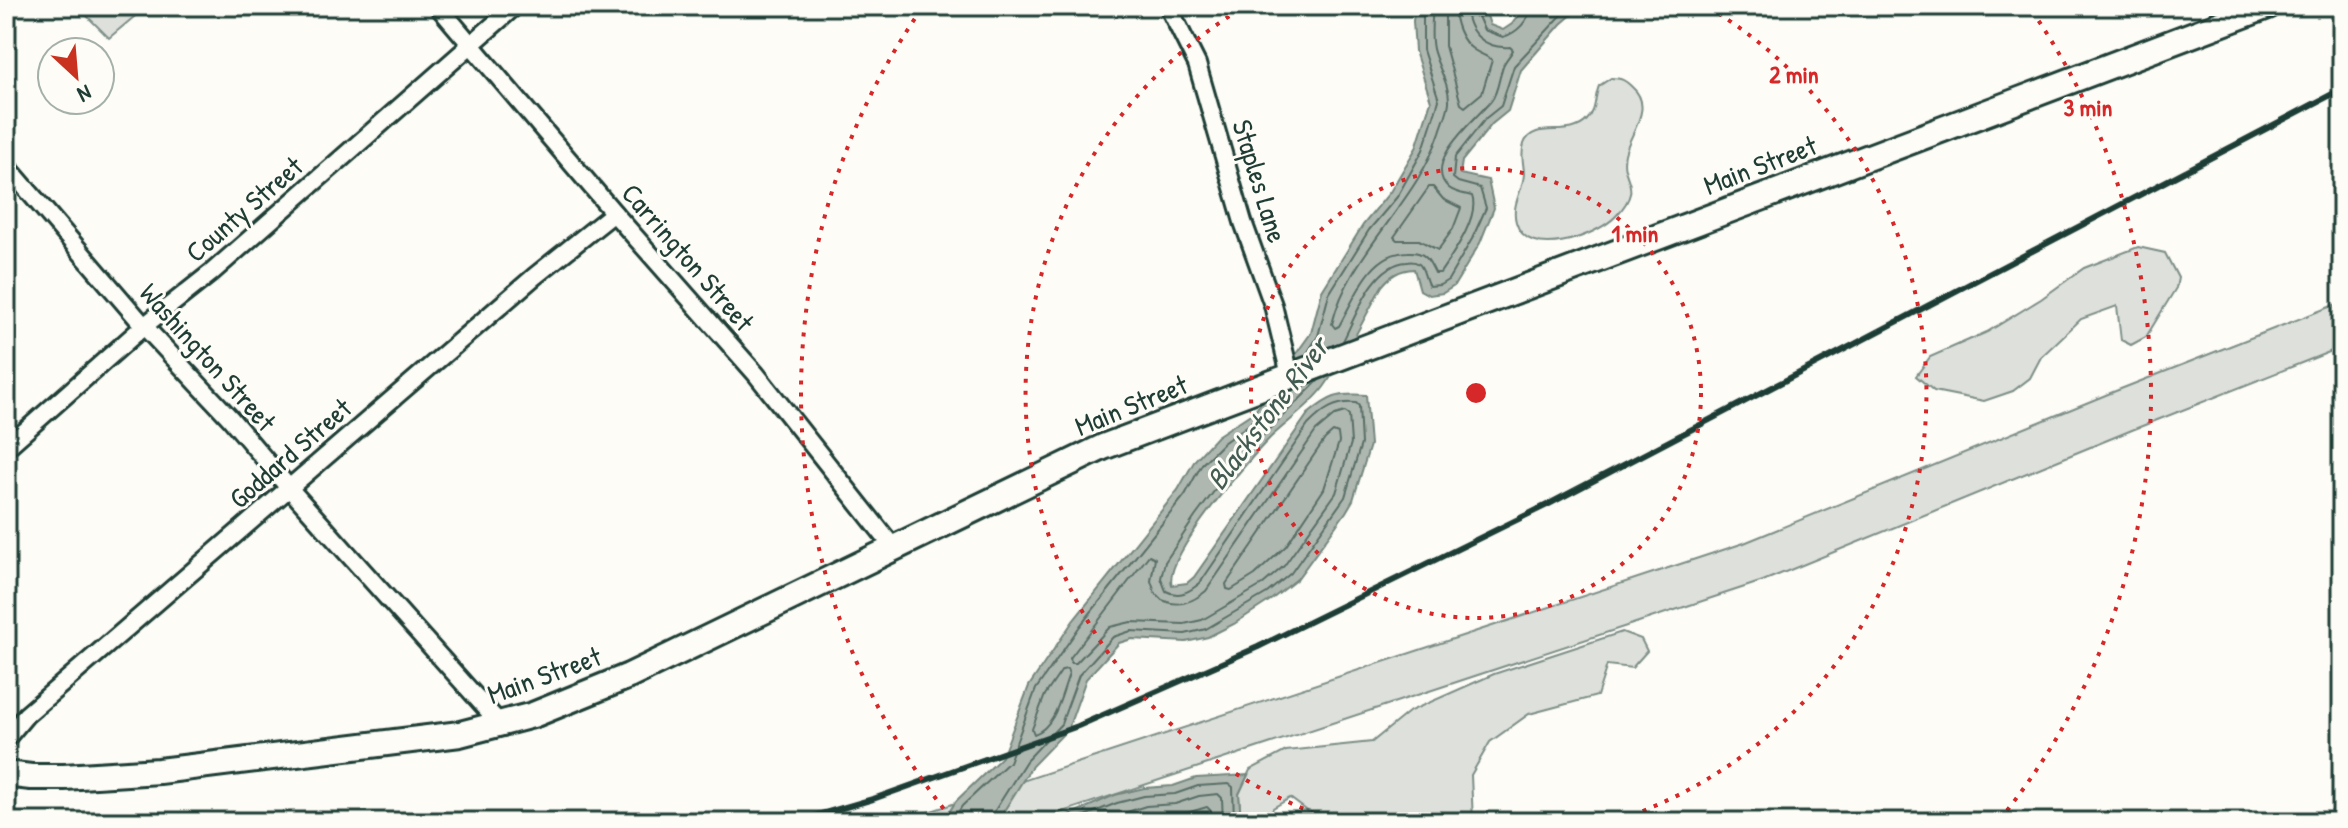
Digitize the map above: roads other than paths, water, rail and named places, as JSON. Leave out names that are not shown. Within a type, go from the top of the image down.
[{"type":"main road","name":"Main Street","points":[[6,774],[64,777],[159,771],[460,734],[533,715],[629,676],[1103,447],[1254,390],[1288,366],[1369,346],[2268,6]]},
{"type":"street","name":"Carrington Street","points":[[438,6],[756,374],[893,547]]},
{"type":"street","name":"County Street","points":[[6,448],[515,6]]},
{"type":"street","name":"Staples Lane","points":[[1168,6],[1197,64],[1243,222],[1273,305],[1288,366]]},
{"type":"street","name":"Washington Street","points":[[9,176],[230,418],[501,725]]},
{"type":"street","name":"Goddard Street","points":[[6,739],[26,715],[535,276],[614,213]]},
{"type":"water","name":"Blackstone River","points":[[1415,6],[1484,6],[1490,25],[1503,30],[1512,24],[1525,6],[1582,6],[1561,24],[1521,70],[1508,111],[1492,124],[1462,161],[1460,174],[1488,180],[1494,208],[1480,243],[1454,286],[1443,293],[1429,295],[1420,290],[1414,269],[1400,272],[1385,282],[1324,387],[1260,448],[1193,532],[1180,554],[1172,585],[1187,583],[1194,577],[1308,414],[1334,397],[1366,395],[1370,445],[1353,500],[1297,579],[1234,624],[1208,637],[1186,642],[1132,639],[1119,643],[1086,679],[1068,729],[1032,766],[997,822],[943,822],[956,801],[1002,757],[1029,686],[1073,621],[1178,490],[1195,460],[1217,436],[1255,411],[1311,333],[1322,291],[1363,225],[1390,192],[1416,148],[1431,101],[1415,51]]},
{"type":"water","points":[[1248,775],[1239,794],[1241,822],[1053,822],[1115,795],[1144,788],[1173,786],[1196,778]]},
{"type":"railway","points":[[794,822],[873,799],[1078,726],[1258,647],[1547,505],[2342,89]]}]
